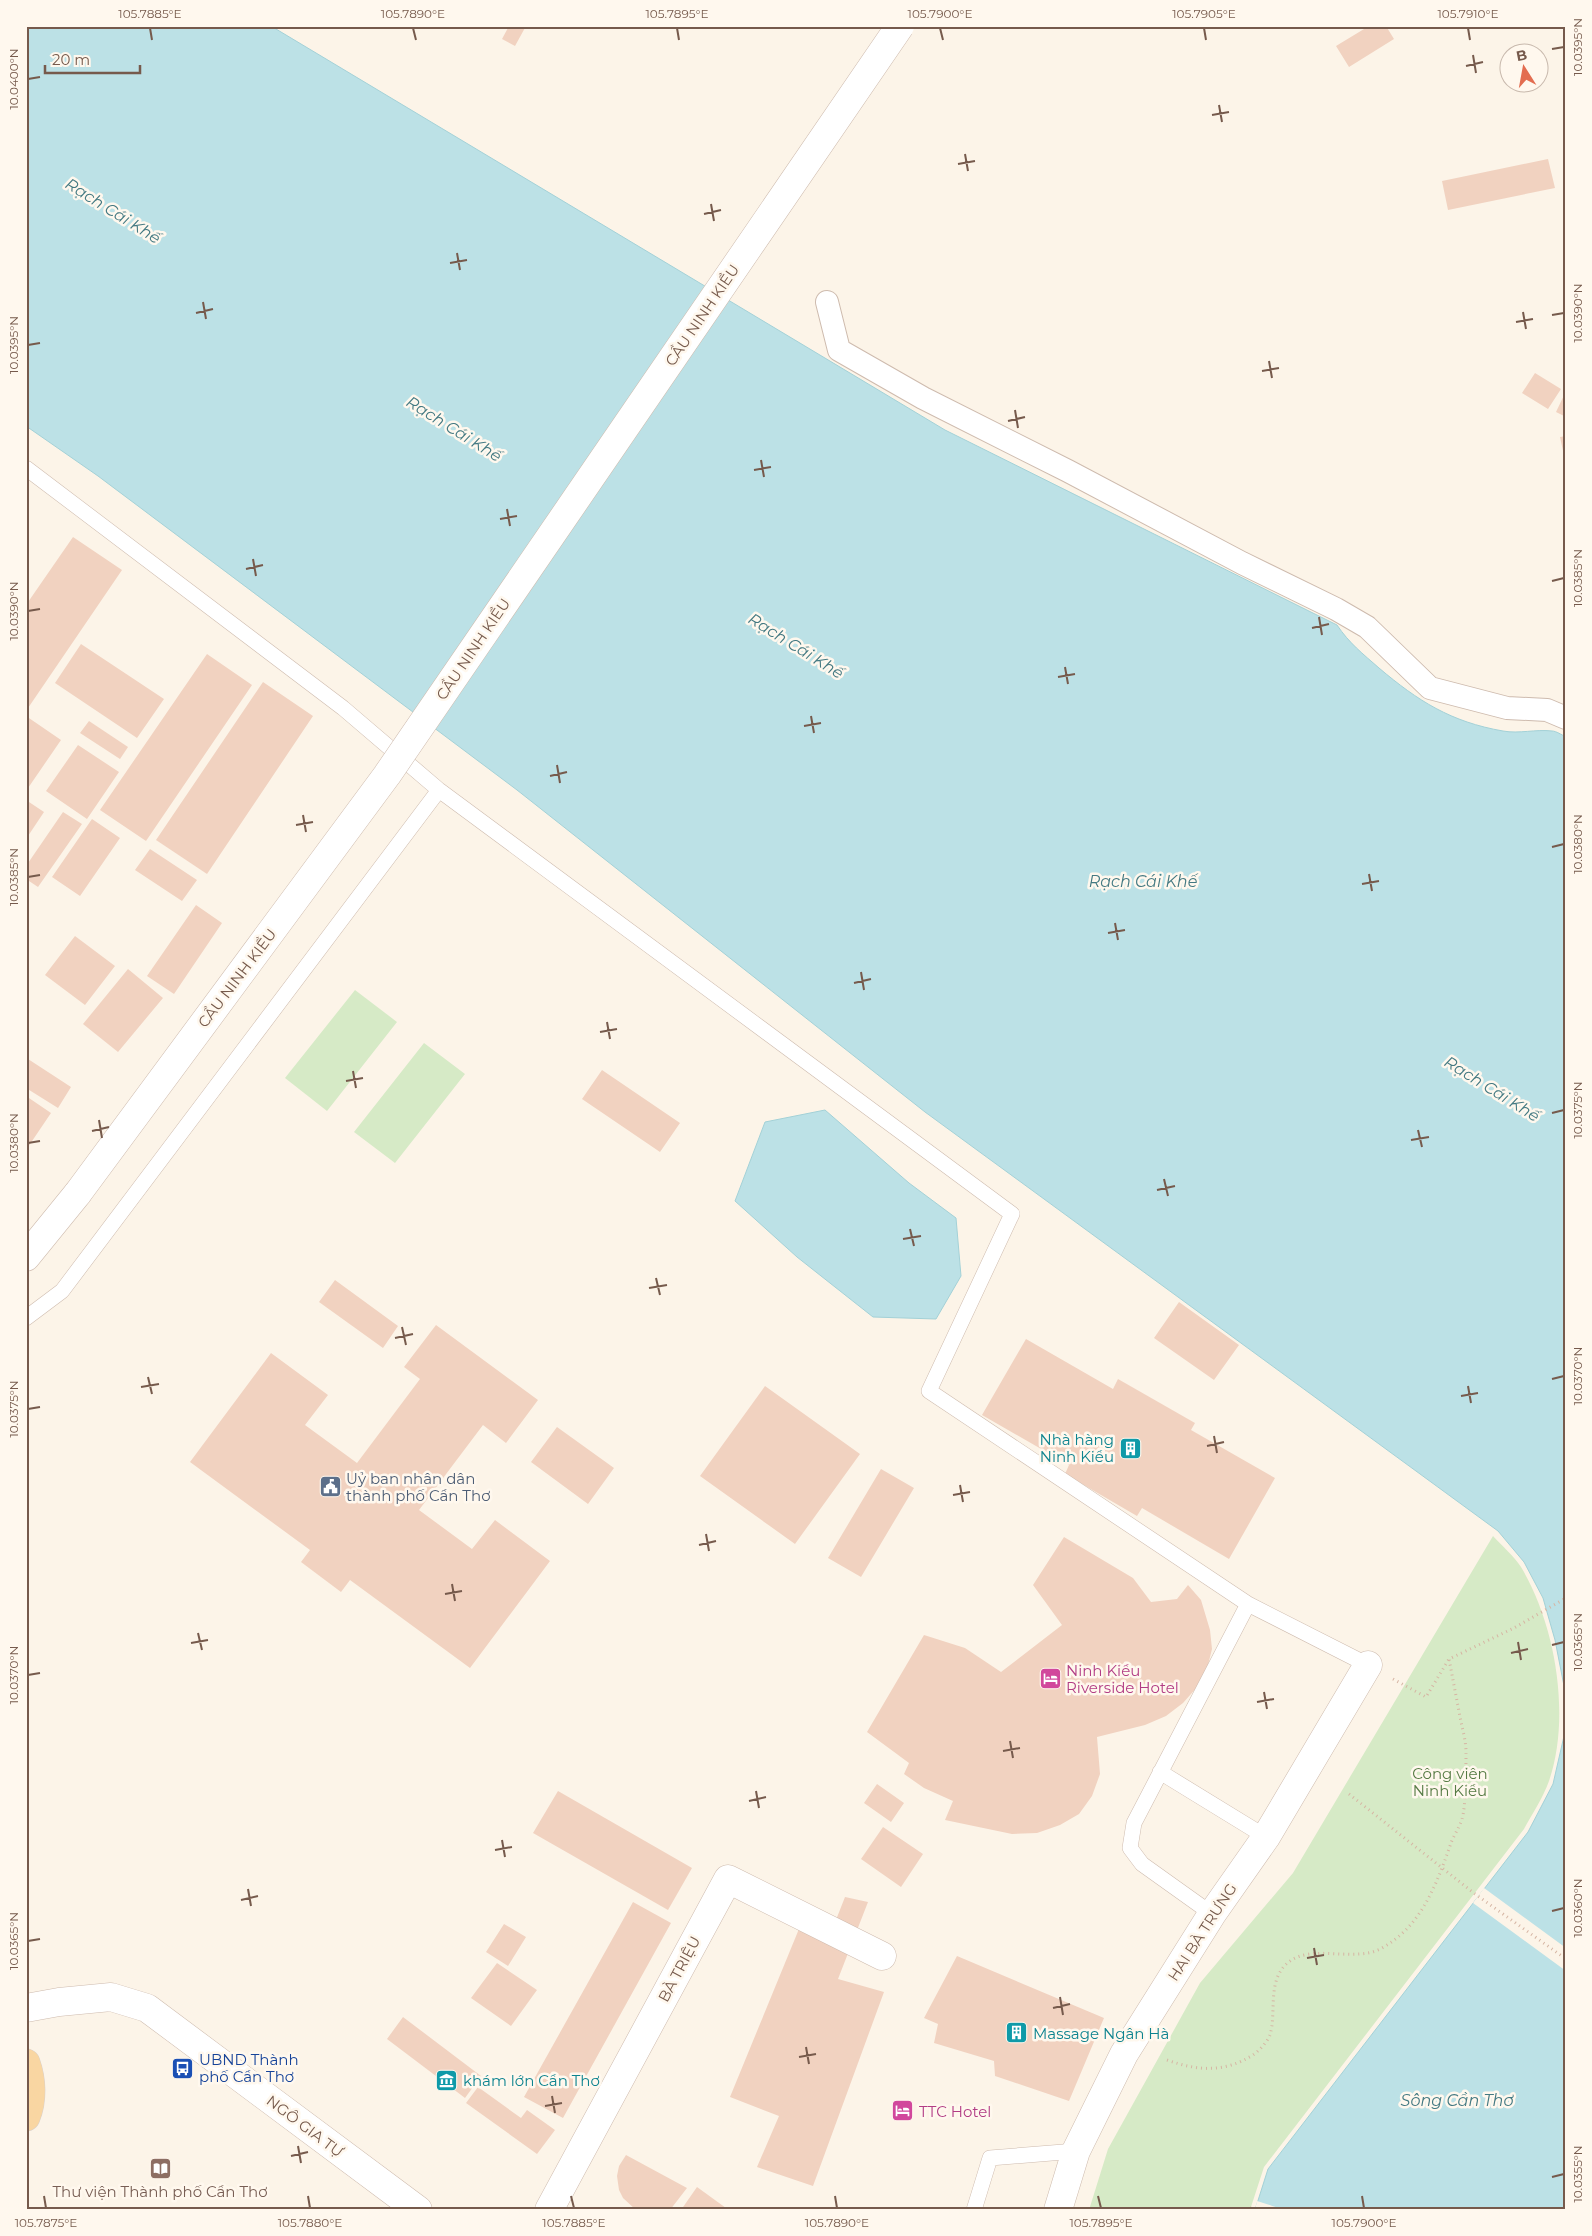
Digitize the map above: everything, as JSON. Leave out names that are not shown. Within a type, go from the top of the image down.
[{"type":"main road","points":[[26,2063],[31,2076],[30,2106],[26,2117]]},
{"type":"street","name":"CẦU NINH KIỀU","points":[[26,1257],[78,1193],[387,776],[900,26]]},
{"type":"street","points":[[827,302],[839,350],[923,398],[1068,471],[1242,563],[1336,608],[1368,627],[1430,688],[1507,708],[1547,710],[1566,718]]},
{"type":"street","name":"HAI BÀ TRƯNG","points":[[1058,2210],[1076,2150],[1124,2054],[1212,1914],[1266,1837],[1368,1666]]},
{"type":"street","name":"BÀ TRIỆU","points":[[549,2210],[728,1879],[882,1956]]},
{"type":"street","name":"NGÔ GIA TỰ","points":[[26,2008],[59,2002],[111,1997],[147,2008],[418,2210]]},
{"type":"lane","points":[[26,468],[343,708],[439,790],[1012,1214],[929,1391],[1248,1604],[1368,1666]]},
{"type":"lane","points":[[26,1318],[62,1291],[439,790]]},
{"type":"lane","points":[[1212,1914],[1142,1864],[1130,1848],[1134,1823],[1248,1604]]},
{"type":"lane","points":[[1160,1772],[1266,1837]]},
{"type":"lane","points":[[974,2210],[990,2158],[1076,2150]]},
{"type":"path","points":[[1368,1666],[1426,1697],[1449,1659],[1476,1647],[1566,1598]]},
{"type":"path","points":[[1167,2060],[1199,2069],[1221,2069],[1241,2063],[1258,2051],[1269,2037],[1273,2018],[1273,1997],[1279,1974],[1290,1961],[1305,1955],[1364,1954],[1381,1949],[1401,1935],[1418,1917],[1443,1869],[1451,1842],[1462,1818],[1466,1750],[1449,1659]]},
{"type":"path","points":[[1349,1794],[1443,1869],[1566,1960]]},
{"type":"path","points":[[1250,2208],[1257,2210]]},
{"type":"green space","points":[[355,990],[397,1022],[327,1111],[285,1078]]},
{"type":"green space","points":[[424,1043],[465,1074],[395,1163],[354,1132]]},
{"type":"green space","name":"Công viên Ninh Kiều","points":[[1493,1536],[1521,1567],[1533,1590],[1551,1643],[1559,1700],[1559,1729],[1556,1756],[1547,1787],[1524,1829],[1264,2167],[1250,2210],[1089,2210],[1108,2149],[1200,1983],[1293,1873]]},
{"type":"water","name":"Rạch Cái Khế","points":[[26,26],[271,26],[945,430],[1337,625],[1351,643],[1379,668],[1436,708],[1451,716],[1484,727],[1509,732],[1554,731],[1566,737],[1566,2210],[1255,2210],[1268,2169],[1528,1832],[1553,1784],[1564,1736],[1565,1691],[1555,1640],[1543,1598],[1524,1562],[1498,1531],[925,1112],[517,790],[98,476],[26,426]]},
{"type":"water","points":[[825,1110],[909,1183],[956,1218],[961,1276],[936,1319],[873,1317],[797,1257],[735,1201],[765,1122]]},
{"type":"pier","points":[[1484,1888],[1566,1948],[1566,1971],[1473,1903]]},
{"type":"pier","points":[[1257,2201],[1285,2210],[1255,2210]]},
{"type":"building","points":[[509,26],[526,26],[515,46],[502,39]]},
{"type":"building","points":[[1369,26],[1386,26],[1394,39],[1349,67],[1336,46]]},
{"type":"building","points":[[1548,159],[1555,188],[1448,210],[1442,181]]},
{"type":"building","points":[[1535,373],[1561,389],[1548,409],[1522,393]]},
{"type":"building","points":[[1566,391],[1566,417],[1556,412]]},
{"type":"building","points":[[1566,436],[1566,460],[1565,460],[1560,437]]},
{"type":"building","points":[[73,537],[122,570],[26,711],[26,605]]},
{"type":"building","points":[[81,644],[164,699],[137,738],[55,683]]},
{"type":"building","points":[[207,654],[252,685],[146,841],[100,810]]},
{"type":"building","points":[[263,682],[313,716],[207,874],[156,840]]},
{"type":"building","points":[[26,716],[61,740],[26,791]]},
{"type":"building","points":[[89,721],[128,747],[120,759],[80,733]]},
{"type":"building","points":[[78,745],[119,772],[87,819],[46,791]]},
{"type":"building","points":[[26,800],[44,812],[26,839]]},
{"type":"building","points":[[63,812],[82,824],[38,887],[26,879],[26,866]]},
{"type":"building","points":[[92,819],[120,838],[80,896],[52,877]]},
{"type":"building","points":[[150,849],[197,880],[182,901],[135,870]]},
{"type":"building","points":[[196,905],[222,923],[174,994],[147,976]]},
{"type":"building","points":[[75,936],[115,966],[85,1005],[45,975]]},
{"type":"building","points":[[128,969],[163,998],[118,1052],[83,1024]]},
{"type":"building","points":[[28,1059],[71,1087],[58,1108],[26,1088],[26,1062]]},
{"type":"building","points":[[602,1070],[680,1123],[660,1152],[582,1099]]},
{"type":"building","points":[[26,1096],[51,1113],[26,1150]]},
{"type":"building","points":[[335,1280],[398,1326],[383,1348],[319,1302]]},
{"type":"building","points":[[1179,1302],[1239,1345],[1214,1380],[1154,1338]]},
{"type":"building","name":"Uỷ ban nhân dân thành phố Cần Thơ","points":[[436,1325],[538,1400],[506,1443],[483,1425],[419,1510],[472,1549],[495,1520],[550,1561],[470,1668],[350,1580],[341,1592],[301,1562],[310,1550],[190,1462],[271,1353],[328,1395],[305,1425],[357,1463],[420,1379],[404,1367]]},
{"type":"building","name":"Nhà hàng Ninh Kiều","points":[[1026,1339],[1113,1389],[1118,1379],[1195,1423],[1191,1430],[1275,1478],[1229,1559],[1142,1508],[1137,1516],[1065,1474],[1069,1465],[982,1415]]},
{"type":"building","points":[[765,1386],[860,1454],[795,1544],[700,1476]]},
{"type":"building","points":[[557,1427],[614,1468],[588,1504],[531,1462]]},
{"type":"building","points":[[881,1469],[914,1488],[861,1577],[828,1558]]},
{"type":"building","name":"Ninh Kiều Riverside Hotel","points":[[1064,1537],[1133,1578],[1151,1602],[1177,1599],[1188,1585],[1201,1600],[1210,1630],[1212,1649],[1207,1669],[1198,1686],[1183,1703],[1166,1716],[1145,1725],[1097,1737],[1100,1774],[1092,1796],[1079,1814],[1060,1825],[1037,1833],[1012,1834],[945,1820],[953,1801],[924,1788],[904,1774],[909,1763],[867,1732],[924,1635],[965,1648],[1001,1672],[1062,1625],[1033,1585]]},
{"type":"building","points":[[877,1784],[904,1803],[891,1822],[864,1803]]},
{"type":"building","points":[[558,1791],[692,1868],[668,1910],[533,1833]]},
{"type":"building","points":[[883,1827],[923,1854],[901,1887],[861,1859]]},
{"type":"building","points":[[845,1897],[868,1902],[838,1979],[884,1992],[813,2186],[757,2167],[779,2116],[730,2097],[801,1924],[832,1930]]},
{"type":"building","points":[[633,1902],[671,1923],[563,2118],[524,2097]]},
{"type":"building","points":[[504,1924],[526,1937],[508,1966],[486,1952]]},
{"type":"building","name":"Massage Ngân Hà","points":[[957,1956],[1104,2018],[1069,2101],[995,2076],[994,2061],[934,2043],[938,2024],[924,2018]]},
{"type":"building","points":[[497,1963],[537,1990],[511,2026],[471,1998]]},
{"type":"building","points":[[403,2017],[481,2076],[465,2098],[387,2039]]},
{"type":"building","points":[[478,2087],[521,2118],[527,2110],[555,2130],[537,2154],[466,2103]]},
{"type":"building","points":[[626,2155],[687,2188],[670,2210],[636,2210],[623,2198],[619,2190],[617,2176],[619,2166]]},
{"type":"building","points":[[697,2187],[726,2208],[725,2210],[681,2210]]},
{"type":"place","name":"Nhà hàng Ninh Kiều","points":[[1130,1448]]},
{"type":"place","name":"Uỷ ban nhân dân thành phố Cần Thơ","points":[[330,1487]]},
{"type":"place","name":"Ninh Kiều Riverside Hotel","points":[[1050,1679]]},
{"type":"place","name":"Massage Ngân Hà","points":[[1017,2033]]},
{"type":"place","name":"UBND Thành phố Cần Thơ","points":[[183,2068]]},
{"type":"place","name":"khám lớn Cần Thơ","points":[[447,2080]]},
{"type":"place","name":"TTC Hotel","points":[[903,2111]]},
{"type":"place","name":"Thư viện Thành phố Cần Thơ","points":[[160,2168]]},
{"type":"water label","name":"Sông Cần Thơ","points":[[1457,2100]]}]
